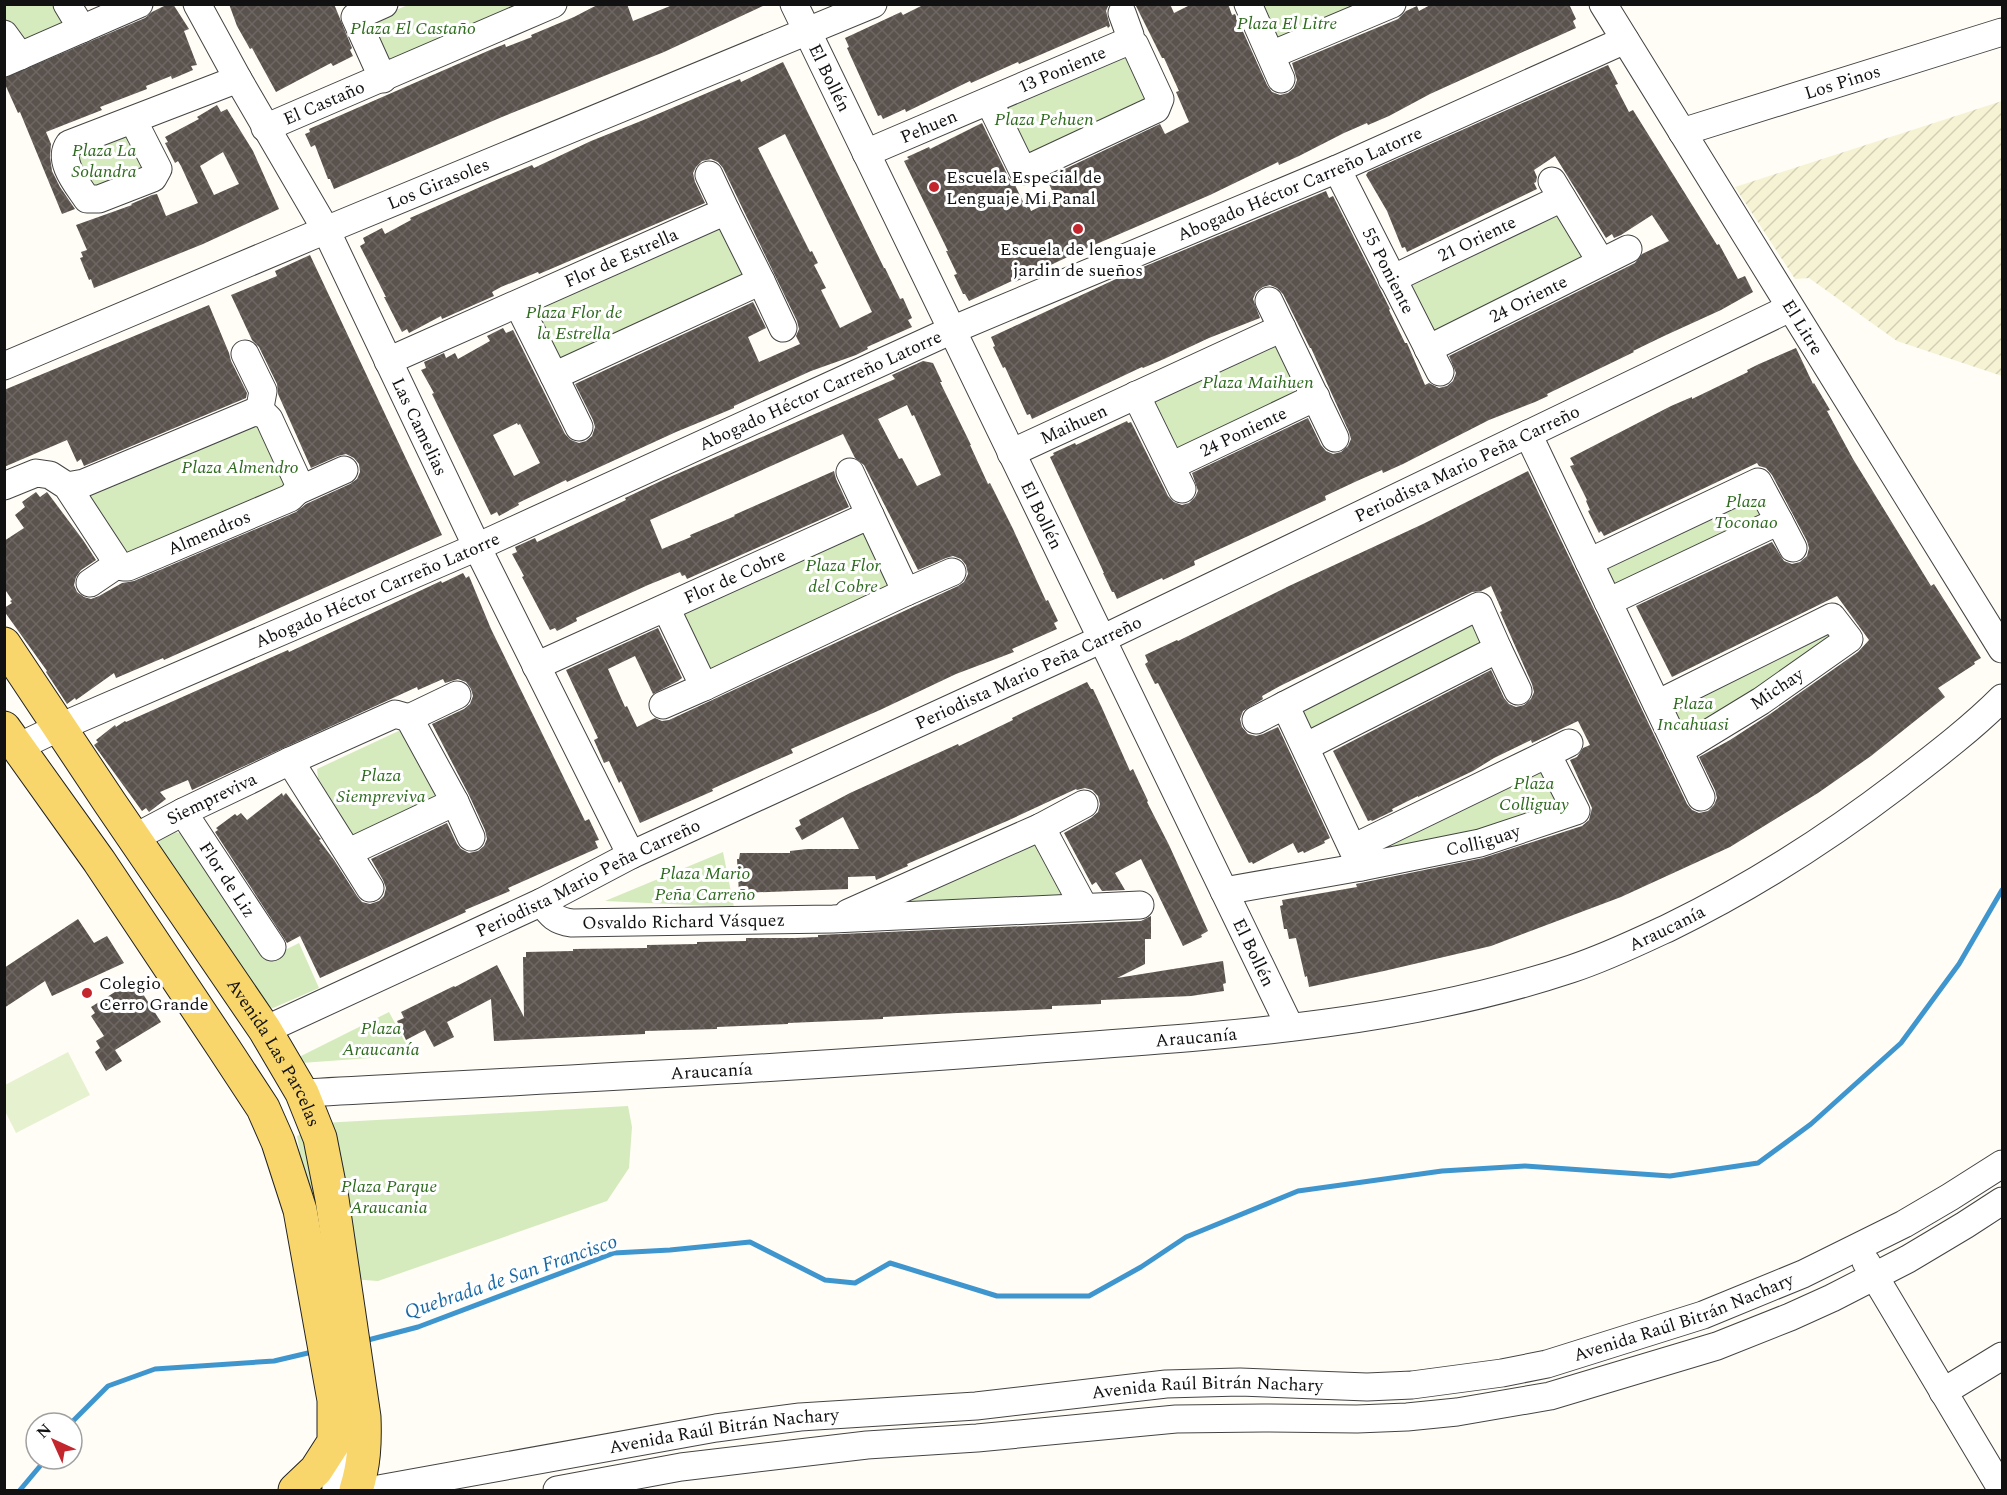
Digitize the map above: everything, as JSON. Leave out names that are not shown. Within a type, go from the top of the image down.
[{"type":"main road","name":"Avenida Las Parcelas","points":[[4,644],[265,1030],[302,1093],[320,1138],[332,1198],[364,1417],[365,1453],[363,1470],[356,1491]]},
{"type":"main road","name":"Avenida Las Parcelas","points":[[11,737],[99,861],[263,1108],[278,1142],[300,1210],[334,1400],[334,1442]]},
{"type":"main road","points":[[75,829],[110,803]]},
{"type":"main road","points":[[295,1491],[316,1470],[334,1442]]},
{"type":"street","points":[[67,4],[82,29]]},
{"type":"street","points":[[4,34],[12,59],[139,4]]},
{"type":"street","name":"Las Camelias","points":[[196,4],[326,230],[477,547],[631,855]]},
{"type":"street","name":"El Castaño","points":[[383,79],[355,17],[384,4]]},
{"type":"street","name":"El Castaño","points":[[266,128],[553,4]]},
{"type":"street","name":"El Bollén","points":[[794,4],[1290,1027]]},
{"type":"street","name":"Los Girasoles","points":[[4,366],[873,4]]},
{"type":"street","points":[[1248,4],[1276,67],[1392,4]]},
{"type":"street","name":"El Litre","points":[[1603,4],[2002,649]]},
{"type":"street","points":[[989,101],[1023,171],[1156,109],[1160,99],[1132,45],[1122,13]]},
{"type":"street","name":"Los Pinos","points":[[1682,132],[2002,32]]},
{"type":"street","name":"Abogado Héctor Carreño Latorre","points":[[11,737],[60,727],[477,547],[952,330],[1337,169],[1625,40]]},
{"type":"street","name":"13 Poniente","points":[[989,101],[1124,43],[1132,45]]},
{"type":"street","points":[[133,120],[238,79]]},
{"type":"street","name":"Pehuen","points":[[866,153],[989,101]]},
{"type":"street","name":"55 Poniente","points":[[1337,169],[1440,372]]},
{"type":"street","points":[[709,175],[783,328]]},
{"type":"street","name":"21 Oriente","points":[[1392,279],[1557,190],[1601,262]]},
{"type":"street","name":"Flor de Estrella","points":[[388,361],[726,211]]},
{"type":"street","name":"24 Oriente","points":[[1428,349],[1628,249]]},
{"type":"street","points":[[554,376],[761,281]]},
{"type":"street","points":[[1269,301],[1335,438]]},
{"type":"street","points":[[518,304],[579,427]]},
{"type":"street","name":"Periodista Mario Peña Carreño","points":[[265,1030],[542,902],[631,855],[1102,639],[1790,308]]},
{"type":"street","name":"Maihuen","points":[[1011,453],[1282,328]]},
{"type":"street","points":[[245,354],[263,392],[259,412]]},
{"type":"street","name":"24 Poniente","points":[[1136,395],[1176,478],[1316,397]]},
{"type":"street","points":[[67,486],[84,483],[254,412],[259,412],[269,418],[298,482],[297,491]]},
{"type":"street","points":[[1528,434],[1701,797]]},
{"type":"street","name":"Almendros","points":[[90,584],[118,564],[128,567],[290,498],[297,491],[344,470]]},
{"type":"street","points":[[850,472],[906,592]]},
{"type":"street","points":[[4,486],[36,474],[50,475],[67,486],[118,564]]},
{"type":"street","points":[[1589,562],[1758,482],[1793,548]]},
{"type":"street","name":"Flor de Cobre","points":[[536,666],[870,515]]},
{"type":"street","points":[[1608,602],[1779,521]]},
{"type":"street","points":[[663,705],[952,572]]},
{"type":"street","points":[[1256,720],[1479,606],[1518,691]]},
{"type":"street","name":"Michay","points":[[1657,704],[1828,607],[1849,639],[1761,701],[1679,751]]},
{"type":"street","name":"Flor de Cobre","points":[[666,608],[704,687]]},
{"type":"street","points":[[1305,747],[1498,649]]},
{"type":"street","name":"Siempreviva","points":[[134,838],[290,761],[395,714],[408,718],[457,695]]},
{"type":"street","name":"Araucanía","points":[[302,1093],[885,1061],[1094,1045],[1385,1016],[1508,989],[1575,968],[1634,944],[1701,912],[1761,879],[1834,831],[1931,759],[2002,698]]},
{"type":"street","points":[[1285,705],[1357,857]]},
{"type":"street","points":[[408,718],[455,802],[471,837]]},
{"type":"street","name":"Colliguay","points":[[1224,891],[1357,857],[1480,843],[1576,811],[1582,815],[1558,749],[1357,857]]},
{"type":"street","points":[[290,761],[370,888]]},
{"type":"street","points":[[349,852],[455,802]]},
{"type":"street","name":"Osvaldo Richard Vásquez","points":[[833,920],[1041,827],[1084,804]]},
{"type":"street","name":"Flor de Liz","points":[[183,812],[272,946]]},
{"type":"street","points":[[1041,827],[1084,907]]},
{"type":"street","name":"Osvaldo Richard Vásquez","points":[[542,902],[550,915],[572,923],[833,920],[1140,905]]},
{"type":"street","name":"Avenida Raúl Bitrán Nachary","points":[[372,1491],[737,1425],[800,1417],[976,1406],[1166,1384],[1240,1382],[1367,1387],[1456,1380],[1547,1364],[1703,1315],[1803,1274],[1857,1248],[1950,1197],[2002,1164]]},
{"type":"street","name":"Avenida Raúl Bitrán Nachary","points":[[557,1491],[681,1467],[867,1445],[977,1438],[1176,1419],[1357,1419],[1458,1412],[1550,1396],[1717,1346],[1790,1317],[1874,1277],[1929,1247],[2002,1201]]},
{"type":"street","points":[[1857,1248],[2002,1491]]},
{"type":"street","points":[[1703,1315],[1717,1346]]},
{"type":"street","points":[[1944,1392],[2002,1356]]},
{"type":"street","points":[[674,1436],[681,1467]]},
{"type":"street","name":"Avenida Las Parcelas","points":[[334,1442],[336,1491]]},
{"type":"shaded area","points":[[2002,101],[2002,376],[1897,341],[1809,278],[1795,279],[1735,187]]},
{"type":"green space","points":[[4,5],[63,5],[67,24],[19,41],[5,27]]},
{"type":"green space","name":"Plaza El Castaño","points":[[408,5],[526,5],[390,64],[370,21]]},
{"type":"green space","name":"Plaza El Litre","points":[[1256,5],[1376,5],[1280,47]]},
{"type":"green space","name":"Plaza Pehuen","points":[[1121,49],[1154,97],[1032,160],[1003,101]]},
{"type":"green space","name":"Plaza La Solandra","points":[[130,133],[145,161],[140,170],[89,190],[75,145]]},
{"type":"green space","points":[[1552,212],[1562,216],[1583,250],[1582,259],[1433,333],[1403,288]]},
{"type":"green space","name":"Plaza Flor de la Estrella","points":[[724,224],[749,276],[558,364],[532,308]]},
{"type":"green space","name":"Plaza Maihuen","points":[[1281,341],[1301,398],[1178,458],[1150,397]]},
{"type":"green space","name":"Plaza Almendro","points":[[257,415],[293,482],[129,556],[83,487]]},
{"type":"green space","name":"Plaza Toconao","points":[[1754,487],[1770,521],[1615,593],[1600,560]]},
{"type":"green space","name":"Plaza Flor del Cobre","points":[[863,528],[895,590],[709,673],[679,613]]},
{"type":"green space","points":[[1471,619],[1483,648],[1309,735],[1296,709]]},
{"type":"green space","name":"Plaza Incahuasi","points":[[1828,625],[1840,638],[1681,744],[1665,705]]},
{"type":"green space","name":"Plaza Siempreviva","points":[[405,728],[444,792],[362,841],[352,834],[318,778],[317,769]]},
{"type":"green space","name":"Plaza Colliguay","points":[[1542,766],[1563,804],[1474,835],[1380,854],[1379,846]]},
{"type":"green space","points":[[172,831],[182,834],[265,960],[299,943],[319,988],[273,1008],[261,1005],[156,850],[160,840]]},
{"type":"green space","points":[[1039,840],[1065,896],[907,901]]},
{"type":"green space","name":"Plaza Mario Peña Carreño","points":[[723,852],[734,907],[605,901]]},
{"type":"green space","name":"Plaza Araucanía","points":[[389,1012],[412,1055],[301,1063],[299,1057]]},
{"type":"green space","points":[[68,1052],[90,1095],[16,1133],[5,1111],[5,1085]]},
{"type":"green space","name":"Plaza Parque Araucania","points":[[628,1106],[632,1127],[629,1168],[607,1201],[378,1281],[322,1277],[297,1136],[323,1123]]},
{"type":"building","points":[[168,4],[173,4],[189,29],[184,31],[197,65],[191,66],[193,70],[146,86],[147,89],[100,107],[102,110],[46,132],[51,144],[52,171],[75,209],[62,214],[4,78],[145,18]]},
{"type":"building","points":[[229,4],[334,4],[352,48],[350,50],[353,56],[333,66],[331,63],[276,92],[237,26]]},
{"type":"building","points":[[599,4],[627,4],[633,21],[675,4],[767,4],[664,52],[502,117],[334,189],[315,145],[311,147],[305,134],[310,132],[309,129],[490,50],[505,44],[506,47],[532,37],[531,35]]},
{"type":"building","points":[[925,4],[1109,4],[1106,11],[1110,26],[971,83],[970,81],[906,112],[905,109],[883,119],[881,115],[878,116],[847,48],[849,47],[845,38],[901,12],[903,15]]},
{"type":"building","points":[[1135,4],[1170,4],[1174,13],[1192,4],[1228,4],[1232,15],[1235,14],[1267,85],[1272,92],[1280,95],[1294,88],[1297,80],[1292,63],[1398,19],[1406,11],[1417,6],[1419,11],[1432,4],[1569,4],[1576,19],[1573,21],[1576,28],[1430,94],[1389,116],[1344,133],[1279,165],[1278,162],[1210,195],[969,301],[954,275],[957,274],[946,251],[948,251],[904,161],[909,159],[907,157],[929,147],[930,149],[982,123],[1009,178],[1026,208],[1029,206],[1031,211],[1056,199],[1048,177],[1160,124],[1165,134],[1189,122],[1176,92],[1179,91],[1164,58]]},
{"type":"building","points":[[783,62],[884,268],[900,299],[903,298],[912,318],[908,320],[912,327],[867,347],[868,349],[856,355],[811,371],[734,406],[734,408],[567,482],[566,480],[518,503],[519,505],[499,516],[497,512],[491,515],[421,370],[426,368],[424,362],[444,353],[446,358],[455,353],[458,359],[490,341],[487,336],[503,328],[506,333],[513,330],[565,434],[571,440],[579,443],[592,436],[595,427],[575,384],[753,302],[766,328],[748,337],[759,362],[800,344],[796,336],[799,329],[797,321],[723,168],[711,159],[702,161],[693,173],[705,203],[539,274],[538,272],[501,287],[492,292],[494,296],[442,319],[441,316],[409,333],[407,329],[402,332],[384,297],[386,297],[360,246],[365,243],[363,238],[382,228],[385,234],[411,220],[410,218],[487,184],[532,165],[534,168],[591,141],[740,79],[741,82]],"holes":[[[785,134],[872,312],[840,328],[821,290],[826,288],[814,265],[818,263],[812,251],[810,252],[758,148]],[[517,423],[520,424],[540,463],[514,476],[493,435]]]},
{"type":"building","points":[[1608,65],[1629,112],[1633,110],[1717,245],[1719,244],[1738,279],[1745,276],[1753,292],[1721,310],[1547,394],[1548,396],[1489,420],[1383,473],[1382,470],[1325,496],[1326,500],[1194,561],[1195,565],[1117,599],[1050,457],[1054,455],[1053,453],[1127,421],[1131,422],[1168,496],[1174,502],[1182,505],[1189,503],[1198,491],[1192,473],[1308,418],[1326,451],[1333,454],[1341,452],[1348,446],[1351,439],[1349,432],[1311,348],[1283,294],[1270,285],[1256,292],[1253,299],[1260,318],[1142,367],[1032,419],[1030,414],[1027,415],[1005,367],[1003,368],[991,337],[1131,272],[1326,191],[1329,198],[1333,196],[1407,343],[1425,385],[1429,383],[1439,388],[1447,386],[1453,381],[1456,373],[1449,356],[1635,263],[1642,254],[1669,241],[1652,215],[1621,235],[1614,238],[1612,234],[1606,238],[1555,156],[1534,170],[1537,177],[1534,183],[1537,189],[1407,252],[1405,247],[1402,248],[1387,211],[1366,175],[1368,172]]},
{"type":"building","points":[[217,105],[221,112],[227,109],[253,151],[279,209],[203,244],[94,288],[80,258],[83,257],[81,252],[87,250],[76,225],[157,194],[166,216],[198,203],[181,166],[178,161],[175,163],[165,143],[168,142],[165,137],[199,119],[197,117]],"holes":[[[223,152],[239,184],[214,195],[200,166]]]},
{"type":"building","points":[[310,255],[442,535],[164,660],[163,658],[116,678],[114,673],[67,704],[47,671],[4,611],[12,600],[4,588],[4,541],[24,528],[15,515],[25,507],[22,502],[36,492],[40,497],[47,492],[83,540],[96,560],[81,570],[74,585],[77,592],[91,599],[122,583],[134,581],[296,512],[306,504],[357,479],[360,472],[359,464],[346,454],[311,468],[278,394],[277,384],[259,347],[252,340],[231,295],[277,276],[275,271]]},
{"type":"building","points":[[209,305],[231,361],[247,393],[246,398],[84,466],[81,459],[77,462],[67,440],[4,467],[4,390]]},
{"type":"building","points":[[1796,348],[1813,384],[1830,410],[1827,411],[1853,459],[1931,586],[1934,584],[1981,658],[1938,688],[1945,697],[1871,756],[1818,793],[1730,847],[1621,897],[1491,946],[1309,987],[1296,938],[1289,939],[1287,929],[1284,929],[1280,906],[1283,905],[1282,900],[1357,887],[1356,884],[1483,858],[1582,826],[1589,820],[1592,808],[1570,760],[1590,745],[1578,721],[1532,743],[1531,740],[1473,771],[1392,809],[1393,811],[1368,821],[1333,751],[1491,670],[1509,704],[1516,707],[1524,705],[1531,699],[1534,692],[1532,684],[1491,586],[1472,592],[1280,686],[1243,711],[1240,719],[1242,727],[1248,734],[1256,736],[1278,727],[1330,838],[1324,841],[1325,843],[1304,853],[1303,851],[1298,853],[1293,843],[1253,864],[1249,863],[1158,683],[1155,684],[1145,664],[1148,662],[1145,655],[1423,524],[1528,471],[1687,804],[1699,813],[1708,811],[1717,798],[1699,757],[1770,714],[1858,652],[1869,640],[1837,596],[1672,677],[1636,606],[1772,542],[1784,561],[1792,564],[1800,562],[1807,556],[1809,548],[1807,541],[1772,475],[1757,463],[1604,536],[1601,531],[1599,533],[1588,511],[1590,510],[1587,500],[1570,466],[1574,465],[1570,458],[1671,406],[1692,397],[1692,399],[1748,372],[1747,370],[1759,364]]},
{"type":"building","points":[[923,361],[933,363],[988,484],[990,483],[1046,601],[1048,600],[1058,621],[1054,623],[1057,629],[1012,649],[1014,652],[956,674],[791,749],[793,753],[640,823],[609,761],[604,763],[594,740],[598,738],[566,670],[658,628],[682,678],[653,694],[635,656],[608,669],[637,727],[655,718],[662,721],[669,720],[958,586],[964,582],[968,574],[966,565],[961,559],[953,556],[918,570],[864,465],[855,458],[843,434],[650,520],[662,549],[834,471],[849,507],[687,579],[680,572],[648,585],[576,618],[577,621],[557,631],[555,628],[550,630],[522,577],[524,576],[512,554],[517,552],[515,547],[535,538],[537,542],[663,480],[895,379],[892,375]],"holes":[[[907,405],[912,416],[914,415],[941,475],[917,486],[902,458],[899,459],[878,419]]]},
{"type":"building","points":[[463,573],[466,578],[469,576],[491,629],[585,821],[589,819],[599,840],[595,841],[598,848],[508,888],[510,891],[465,910],[466,912],[320,978],[300,936],[287,943],[215,832],[218,830],[216,828],[235,814],[237,816],[241,813],[247,820],[282,793],[283,796],[286,793],[321,839],[319,840],[357,896],[362,902],[370,904],[379,901],[384,896],[386,888],[371,859],[447,823],[461,849],[469,853],[478,851],[487,839],[485,830],[432,724],[470,704],[473,696],[466,682],[458,679],[445,683],[443,679],[418,690],[417,687],[192,790],[188,780],[160,792],[166,799],[149,812],[146,808],[142,811],[94,745],[98,742],[96,740],[115,725],[116,727],[288,650],[289,652],[441,581],[442,583]]},
{"type":"building","points":[[1087,682],[1093,689],[1130,771],[1133,769],[1208,931],[1201,935],[1202,937],[1183,946],[1141,859],[1115,873],[1125,890],[1102,891],[1096,882],[1092,885],[1064,833],[1098,812],[1100,804],[1098,796],[1092,790],[1085,788],[1076,789],[876,880],[875,876],[848,877],[848,889],[739,893],[737,859],[740,853],[859,849],[843,817],[802,840],[795,828],[801,825],[799,820],[850,793],[958,744],[959,746]]},
{"type":"building","points":[[1151,916],[1151,939],[1145,939],[1145,964],[1117,978],[1223,961],[1226,983],[1223,984],[1224,991],[1191,996],[1101,1000],[1101,1004],[1052,1006],[1052,1009],[494,1041],[491,999],[447,1022],[454,1037],[434,1047],[425,1030],[406,1040],[397,1021],[404,1018],[401,1012],[497,965],[524,1017],[523,957],[526,957],[526,952],[647,948],[647,945],[746,941],[746,938],[795,938],[818,937],[818,935],[1141,921]]},
{"type":"building","points":[[78,919],[94,943],[107,936],[124,963],[52,996],[45,981],[4,1008],[4,968]]},
{"type":"building","points":[[134,980],[161,1022],[115,1050],[122,1061],[106,1071],[95,1052],[100,1048],[96,1041],[104,1036],[91,1016],[95,1013],[91,1007]]},
{"type":"waterway","name":"Quebrada de San Francisco","points":[[368,1340],[418,1327],[614,1253],[750,1242],[825,1280],[855,1283],[890,1263],[997,1296],[1089,1296],[1141,1267],[1186,1237],[1298,1191],[1442,1171],[1525,1166],[1670,1176],[1758,1163],[1811,1124],[1901,1043],[1959,964],[2002,890]]},
{"type":"waterway","name":"Quebrada de San Francisco","points":[[83,1411],[108,1386],[155,1369],[274,1361],[308,1353]]},
{"type":"waterway","name":"Quebrada de San Francisco","points":[[20,1490],[36,1471]]},
{"type":"place","name":"Escuela Especial de Lenguaje Mi Panal","points":[[934,187]]},
{"type":"place","name":"Escuela de lenguaje jardin de sueños","points":[[1078,229]]},
{"type":"place","name":"Colegio Cerro Grande","points":[[87,993]]}]
